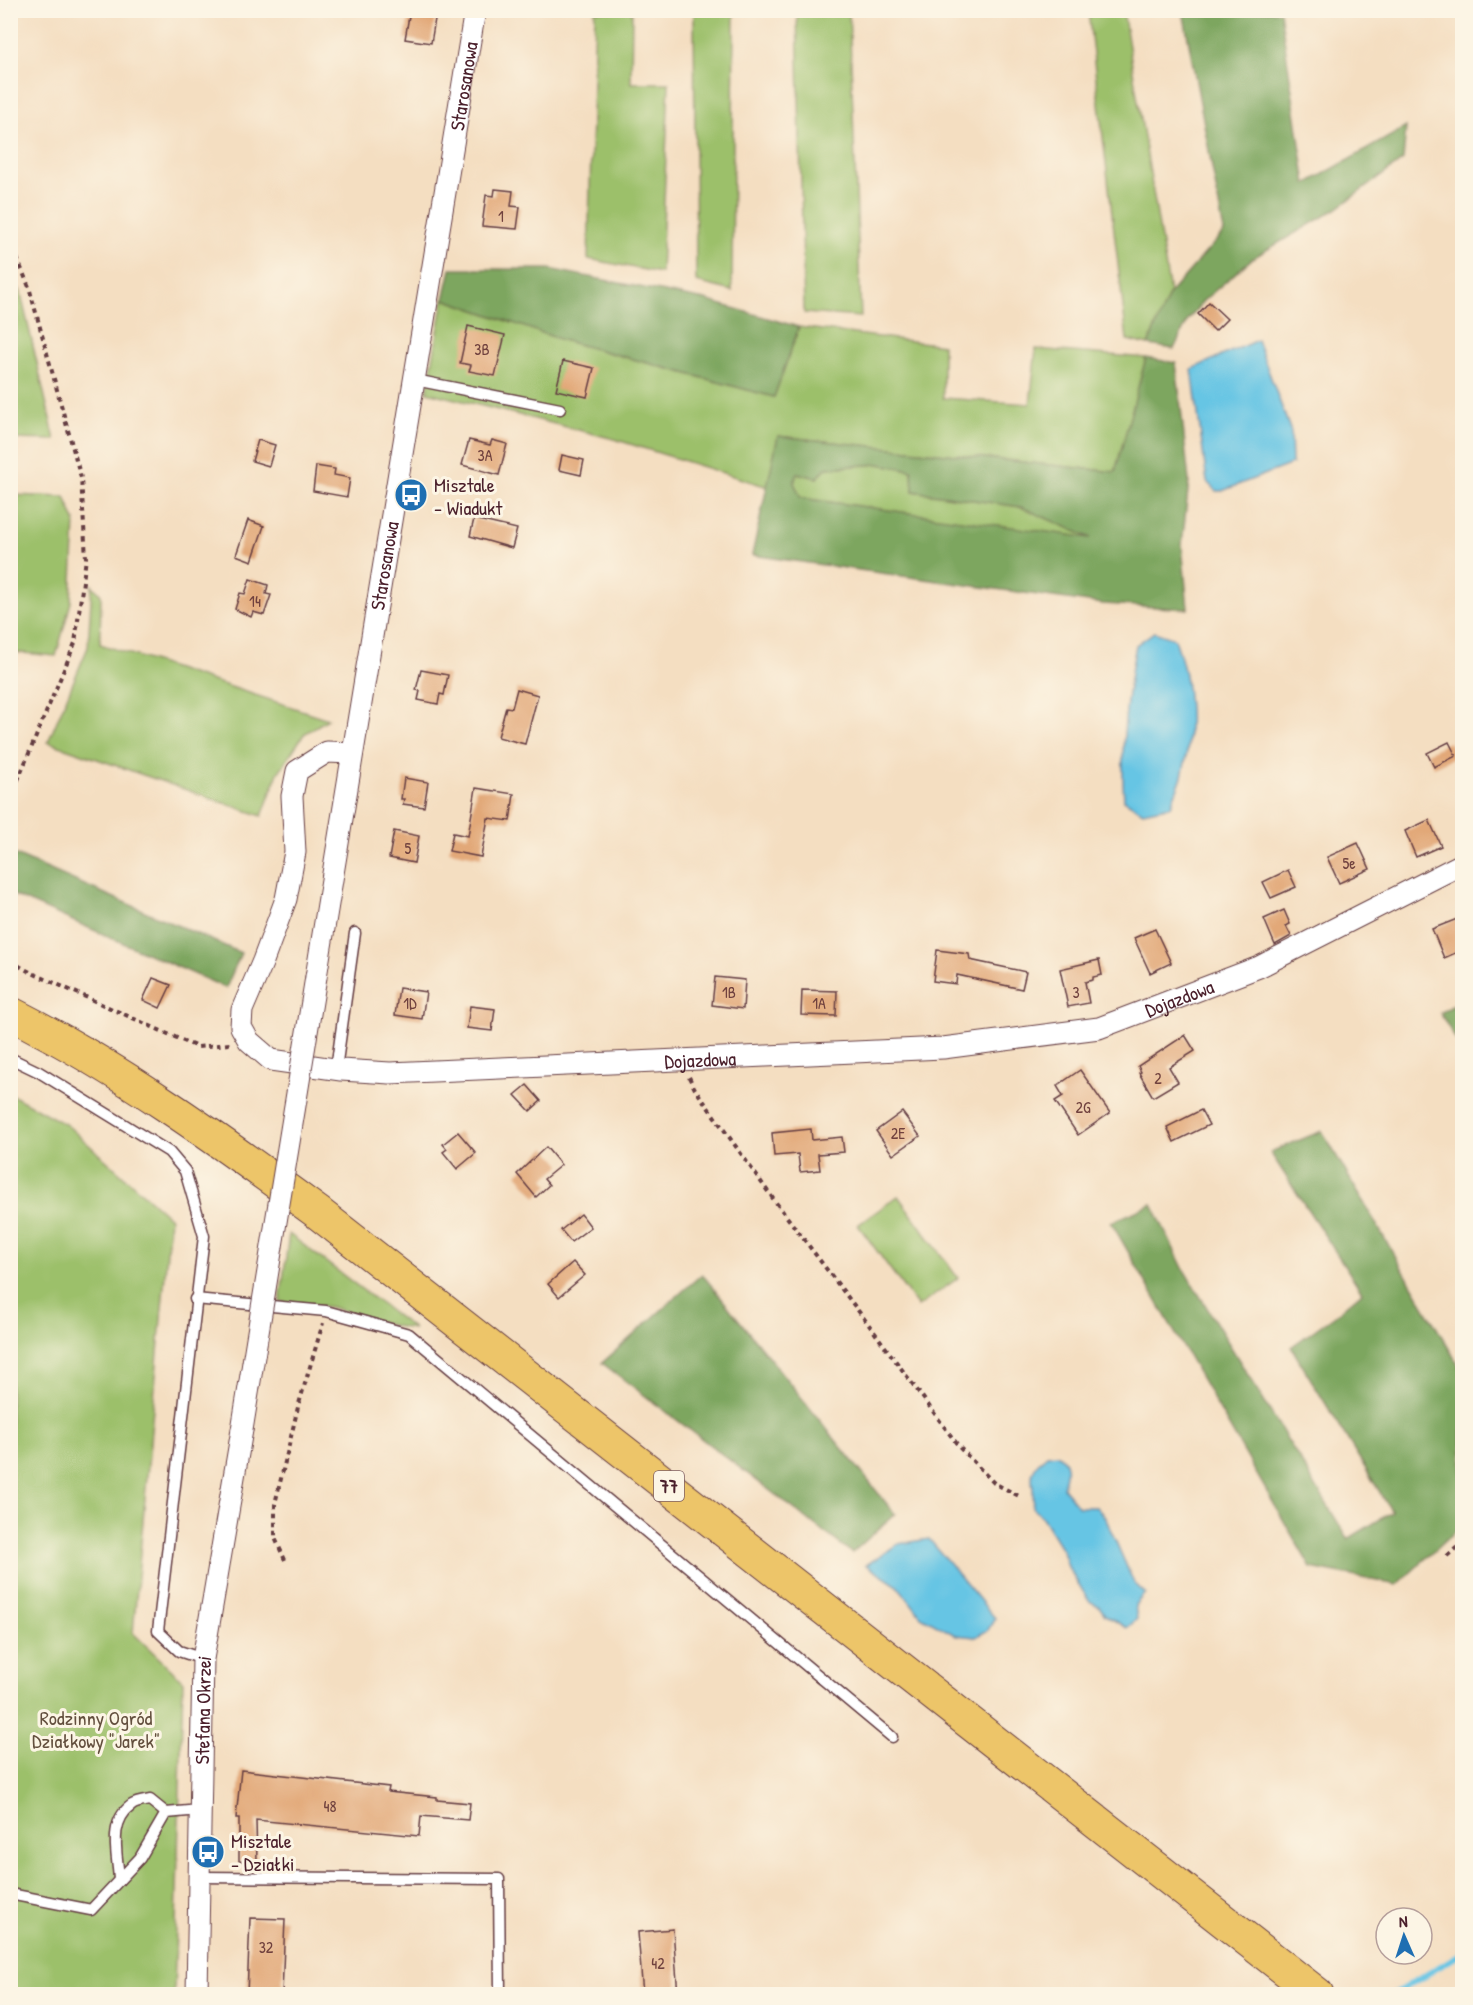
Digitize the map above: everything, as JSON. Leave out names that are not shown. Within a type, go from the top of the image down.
[{"type":"main road","name":"77","points":[[10,1012],[132,1083],[222,1142],[317,1212],[1313,1991]]},
{"type":"street","name":"Starosanowa","points":[[316,977],[351,753],[475,10]]},
{"type":"street","points":[[249,1041],[241,1027],[242,1010],[263,962],[286,899],[295,852],[292,796],[297,771],[327,752],[351,753]]},
{"type":"street","name":"Dojazdowa","points":[[249,1041],[272,1060],[336,1069],[390,1073],[943,1048],[1099,1028],[1259,967],[1462,864]]},
{"type":"street","name":"Stefana Okrzei","points":[[197,1995],[203,1659],[316,977]]},
{"type":"lane","points":[[415,380],[560,409]]},
{"type":"lane","points":[[336,1069],[355,933]]},
{"type":"lane","points":[[10,1058],[39,1072],[169,1152],[185,1171],[204,1236],[158,1631],[179,1651],[203,1659]]},
{"type":"lane","points":[[195,1299],[326,1311],[409,1334],[892,1737]]},
{"type":"lane","points":[[119,1880],[115,1834],[122,1816],[132,1804],[150,1800],[166,1813],[200,1810]]},
{"type":"lane","points":[[10,1894],[91,1910],[140,1858],[166,1813]]},
{"type":"lane","points":[[199,1878],[499,1879],[500,1995]]},
{"type":"path","points":[[10,241],[29,287],[81,477],[86,558],[75,643],[10,799]]},
{"type":"path","points":[[10,961],[197,1047],[249,1041]]},
{"type":"path","points":[[681,1060],[695,1089],[774,1200],[960,1448],[994,1483],[1021,1497]]},
{"type":"path","points":[[285,1560],[275,1538],[274,1504],[298,1407],[326,1311]]},
{"type":"path","points":[[1447,1556],[1462,1543]]},
{"type":"green space","points":[[595,11],[632,11],[631,83],[669,83],[661,273],[588,259]]},
{"type":"green space","points":[[694,11],[734,11],[732,291],[696,282]]},
{"type":"green space","points":[[797,11],[849,11],[861,317],[804,313]]},
{"type":"green space","points":[[1088,11],[1123,11],[1170,293],[1148,345],[1127,340]]},
{"type":"green space","points":[[1183,11],[1280,11],[1306,184],[1406,127],[1403,160],[1336,209],[1253,258],[1203,301],[1188,320],[1174,349],[1148,345],[1170,293],[1224,232]]},
{"type":"green space","points":[[451,269],[549,269],[705,300],[799,327],[774,397],[562,340],[444,299]]},
{"type":"green space","points":[[11,286],[20,290],[55,440],[11,439]]},
{"type":"green space","points":[[444,299],[562,340],[774,397],[799,327],[943,345],[943,398],[1030,404],[1036,349],[1146,358],[1116,472],[778,436],[768,487],[614,439],[427,392]]},
{"type":"green space","points":[[1146,358],[1176,363],[1189,481],[1182,545],[1188,609],[1103,604],[752,555],[778,436],[1115,472]],"holes":[[[879,464],[912,470],[913,491],[1021,507],[1091,538],[801,498],[794,483],[797,473],[817,478],[826,468]]]},
{"type":"green space","points":[[879,464],[912,470],[913,491],[1021,507],[1094,539],[801,498],[794,483],[797,473],[817,478],[826,468]]},
{"type":"green space","points":[[11,495],[65,497],[75,521],[71,602],[56,656],[11,652]]},
{"type":"green space","points":[[92,585],[101,595],[100,644],[328,719],[304,734],[278,773],[262,816],[48,742],[88,647]]},
{"type":"green space","points":[[11,853],[241,953],[226,988],[11,894]]},
{"type":"green space","points":[[1462,1000],[1462,1050],[1440,1013]]},
{"type":"green space","name":"Rodzinny Ogród Działkowy \"Jarek\"","points":[[10,1094],[67,1125],[170,1218],[133,1633],[183,1681],[174,1994],[11,1994]]},
{"type":"green space","points":[[1322,1131],[1462,1371],[1462,1525],[1397,1585],[1311,1568],[1111,1222],[1152,1204],[1184,1270],[1348,1539],[1392,1512],[1291,1347],[1334,1316],[1362,1292],[1270,1152]]},
{"type":"green space","points":[[898,1196],[958,1278],[918,1307],[858,1225]]},
{"type":"green space","points":[[289,1234],[414,1329],[394,1326],[330,1307],[280,1302]]},
{"type":"green space","points":[[702,1274],[895,1514],[852,1553],[602,1363]]},
{"type":"water","points":[[1257,340],[1291,432],[1292,464],[1222,491],[1216,491],[1207,482],[1192,369]]},
{"type":"water","points":[[1154,632],[1175,639],[1185,673],[1189,707],[1188,742],[1182,776],[1171,806],[1143,812],[1124,800],[1123,741],[1129,683],[1136,645]]},
{"type":"water","points":[[1057,1454],[1066,1465],[1063,1488],[1079,1507],[1096,1507],[1105,1517],[1134,1583],[1145,1593],[1135,1605],[1137,1619],[1127,1628],[1105,1615],[1099,1606],[1089,1601],[1068,1567],[1063,1551],[1042,1517],[1032,1507],[1032,1474],[1039,1462],[1047,1455]]},
{"type":"water","points":[[929,1539],[995,1618],[988,1630],[976,1637],[955,1635],[921,1616],[898,1586],[866,1565],[898,1544]]},
{"type":"building","points":[[410,10],[436,13],[431,43],[405,39]]},
{"type":"building","points":[[495,189],[513,191],[511,206],[520,207],[517,229],[482,226],[486,195],[494,196]]},
{"type":"building","points":[[1209,302],[1227,319],[1215,331],[1198,314]]},
{"type":"building","points":[[468,326],[505,335],[495,376],[469,371],[471,365],[460,363]]},
{"type":"building","points":[[563,361],[594,368],[587,397],[556,390]]},
{"type":"building","points":[[258,440],[275,445],[269,466],[252,461]]},
{"type":"building","points":[[469,440],[490,445],[492,440],[507,444],[499,475],[462,465]]},
{"type":"building","points":[[562,455],[584,460],[581,475],[559,470]]},
{"type":"building","points":[[316,466],[335,469],[334,475],[350,478],[347,497],[313,491]]},
{"type":"building","points":[[474,519],[517,529],[512,548],[470,536]]},
{"type":"building","points":[[248,520],[264,526],[252,561],[236,555]]},
{"type":"building","points":[[250,579],[268,585],[266,594],[271,595],[264,615],[253,612],[251,617],[235,609],[240,593],[245,594]]},
{"type":"building","points":[[421,670],[448,675],[444,695],[440,694],[438,704],[418,700],[420,691],[416,690]]},
{"type":"building","points":[[517,689],[538,695],[525,744],[498,737],[506,707],[512,708]]},
{"type":"building","points":[[1449,742],[1456,756],[1434,767],[1427,753]]},
{"type":"building","points":[[404,778],[428,782],[424,807],[403,804],[404,799],[401,799]]},
{"type":"building","points":[[476,788],[514,794],[510,821],[488,818],[481,857],[449,851],[453,833],[468,836]]},
{"type":"building","points":[[1429,820],[1441,846],[1416,857],[1405,831]]},
{"type":"building","points":[[394,831],[419,836],[414,863],[389,858]]},
{"type":"building","points":[[1358,843],[1370,869],[1339,883],[1327,857]]},
{"type":"building","points":[[1288,870],[1296,887],[1271,898],[1263,882]]},
{"type":"building","points":[[1284,910],[1290,924],[1286,926],[1291,936],[1275,945],[1264,919]]},
{"type":"building","points":[[1462,917],[1462,950],[1444,958],[1432,929]]},
{"type":"building","points":[[1155,929],[1171,963],[1150,973],[1134,938]]},
{"type":"building","points":[[937,950],[969,954],[970,960],[1026,972],[1022,989],[957,975],[956,984],[933,981]]},
{"type":"building","points":[[1099,960],[1102,975],[1085,982],[1089,1003],[1068,1007],[1060,969]]},
{"type":"building","points":[[715,977],[745,980],[743,1009],[712,1005]]},
{"type":"building","points":[[153,978],[171,985],[160,1008],[143,1000]]},
{"type":"building","points":[[399,988],[426,992],[422,1019],[395,1015]]},
{"type":"building","points":[[802,990],[837,991],[836,1016],[801,1015]]},
{"type":"building","points":[[470,1006],[495,1009],[492,1031],[467,1028]]},
{"type":"building","points":[[1185,1035],[1195,1051],[1169,1067],[1178,1082],[1153,1097],[1139,1073],[1141,1072],[1138,1066]]},
{"type":"building","points":[[1080,1070],[1110,1113],[1078,1135],[1055,1101],[1063,1096],[1057,1086]]},
{"type":"building","points":[[527,1085],[541,1101],[530,1111],[515,1095]]},
{"type":"building","points":[[1201,1110],[1209,1125],[1174,1142],[1167,1127]]},
{"type":"building","points":[[902,1112],[920,1136],[893,1155],[876,1131]]},
{"type":"building","points":[[811,1129],[812,1140],[842,1137],[844,1152],[818,1154],[820,1170],[800,1172],[798,1154],[774,1156],[772,1133]]},
{"type":"building","points":[[458,1132],[476,1153],[457,1169],[443,1152],[447,1149],[443,1144]]},
{"type":"building","points":[[546,1147],[561,1165],[544,1179],[549,1185],[536,1197],[517,1174]]},
{"type":"building","points":[[581,1214],[591,1227],[571,1242],[561,1230]]},
{"type":"building","points":[[573,1262],[585,1275],[559,1297],[548,1284]]},
{"type":"building","points":[[241,1770],[389,1787],[388,1792],[470,1803],[468,1820],[421,1816],[419,1836],[256,1820],[257,1862],[239,1861],[239,1818],[236,1818]]},
{"type":"building","points":[[250,1918],[285,1919],[282,1995],[247,1995]]},
{"type":"building","points":[[673,1929],[678,1995],[643,1995],[638,1932]]},
{"type":"waterway","points":[[1394,1994],[1462,1953]]},
{"type":"place","name":"Misztale - Wiadukt","points":[[411,495]]},
{"type":"place","name":"Misztale - Działki","points":[[208,1852]]}]
